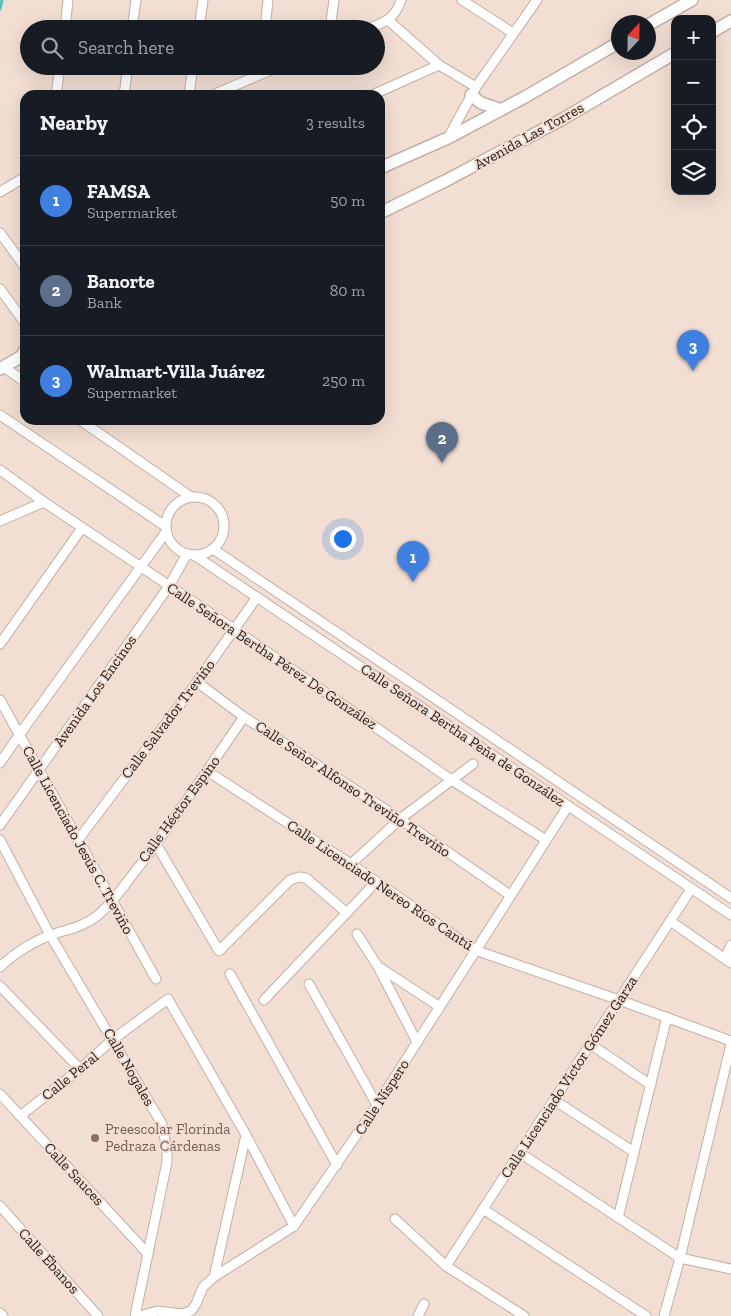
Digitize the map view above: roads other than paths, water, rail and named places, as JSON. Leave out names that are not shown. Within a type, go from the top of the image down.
[{"type":"street","points":[[66,20],[68,0]]},
{"type":"street","points":[[133,20],[136,0]]},
{"type":"street","points":[[200,20],[203,0]]},
{"type":"street","points":[[266,20],[268,0]]},
{"type":"street","points":[[331,20],[334,0]]},
{"type":"street","points":[[385,23],[389,21],[398,9],[400,0]]},
{"type":"street","points":[[462,0],[513,33]]},
{"type":"street","points":[[448,138],[473,91],[537,0]]},
{"type":"street","points":[[656,20],[692,0]]},
{"type":"street","points":[[389,21],[439,65],[473,91],[480,103],[499,110]]},
{"type":"street","points":[[716,30],[731,21]]},
{"type":"street","points":[[385,166],[448,138],[611,47]]},
{"type":"street","name":"Avenida Las Torres","points":[[385,211],[445,182],[561,120],[671,55]]},
{"type":"street","points":[[383,90],[439,65]]},
{"type":"street","points":[[57,90],[59,75]]},
{"type":"street","points":[[125,90],[127,75]]},
{"type":"street","points":[[191,90],[193,75]]},
{"type":"street","points":[[231,90],[253,75]]},
{"type":"street","points":[[0,192],[20,180]]},
{"type":"street","points":[[0,233],[20,259]]},
{"type":"street","points":[[0,289],[20,316]]},
{"type":"street","points":[[20,357],[2,368],[20,379]]},
{"type":"street","points":[[0,415],[166,529]]},
{"type":"street","points":[[87,425],[191,496],[203,498],[213,503],[220,511],[224,521],[224,531],[220,541],[213,549],[204,554],[190,554],[173,546],[166,529],[167,516],[172,507],[179,501],[191,496]]},
{"type":"street","name":"Calle Señora Bertha Pérez De González","points":[[0,470],[453,781],[546,840]]},
{"type":"street","points":[[0,521],[44,502]]},
{"type":"street","points":[[0,644],[82,528]]},
{"type":"street","points":[[0,762],[142,566],[166,529]]},
{"type":"street","name":"Calle Señora Bertha Peña de González","points":[[213,549],[731,898]]},
{"type":"street","name":"Calle Señora Bertha Peña de González","points":[[190,554],[731,915]]},
{"type":"street","name":"Avenida Los Encinos","points":[[0,825],[190,554]]},
{"type":"street","name":"Calle Salvador Treviño","points":[[78,840],[197,682],[257,597]]},
{"type":"street","name":"Calle Señor Alfonso Treviño Treviño","points":[[197,682],[244,717],[510,895]]},
{"type":"street","name":"Calle Licenciado Jesús C. Treviño","points":[[0,700],[156,979]]},
{"type":"street","name":"Calle Héctor Espino","points":[[0,967],[13,956],[50,935],[79,927],[95,917],[112,900],[156,844],[244,717]]},
{"type":"street","points":[[351,864],[400,820],[473,764]]},
{"type":"street","name":"Calle Licenciado Nereo Ríos Cantú","points":[[207,771],[351,864],[475,950],[667,1017],[731,1043]]},
{"type":"street","name":"Calle Níspero","points":[[140,1316],[158,1311],[182,1314],[191,1311],[203,1287],[214,1277],[294,1226],[377,1105],[568,806]]},
{"type":"street","name":"Calle Nogales","points":[[0,840],[50,935],[162,1124],[168,1151],[167,1162],[135,1316]]},
{"type":"street","points":[[156,844],[219,951],[290,880],[295,878],[306,878],[347,913]]},
{"type":"street","points":[[648,860],[656,848]]},
{"type":"street","points":[[264,1000],[376,882]]},
{"type":"street","name":"Calle Licenciado Víctor Gómez Garza","points":[[446,1266],[691,889]]},
{"type":"street","points":[[670,922],[728,961],[731,945]]},
{"type":"street","points":[[357,934],[377,965],[418,1042]]},
{"type":"street","points":[[377,965],[440,1007]]},
{"type":"street","points":[[230,974],[337,1165]]},
{"type":"street","points":[[309,984],[377,1105]]},
{"type":"street","points":[[0,986],[80,1069]]},
{"type":"street","name":"Calle Peral","points":[[20,1116],[80,1069],[112,1040],[168,999],[246,1135]]},
{"type":"street","points":[[618,1218],[667,1017]]},
{"type":"street","points":[[664,1316],[680,1258],[731,1043]]},
{"type":"street","points":[[590,1044],[651,1085]]},
{"type":"street","name":"Calle Sauces","points":[[0,1094],[148,1254]]},
{"type":"street","points":[[554,1100],[634,1152]]},
{"type":"street","points":[[246,1135],[294,1226]]},
{"type":"street","points":[[214,1277],[246,1135]]},
{"type":"street","points":[[520,1153],[680,1258],[731,1269]]},
{"type":"street","name":"Calle Ébanos","points":[[0,1206],[98,1316]]},
{"type":"street","points":[[483,1209],[646,1316]]},
{"type":"street","points":[[395,1219],[446,1266],[524,1316]]},
{"type":"street","points":[[418,1316],[424,1304]]},
{"type":"street","points":[[0,1313],[3,1316]]},
{"type":"waterway","points":[[0,9],[2,0]]},
{"type":"place","name":"Walmart-Villa Juárez","points":[[693,371]]},
{"type":"place","name":"Banorte","points":[[442,463]]},
{"type":"place","name":"FAMSA","points":[[413,582]]},
{"type":"place","name":"Preescolar Florinda Pedraza Cárdenas","points":[[95,1138]]}]
